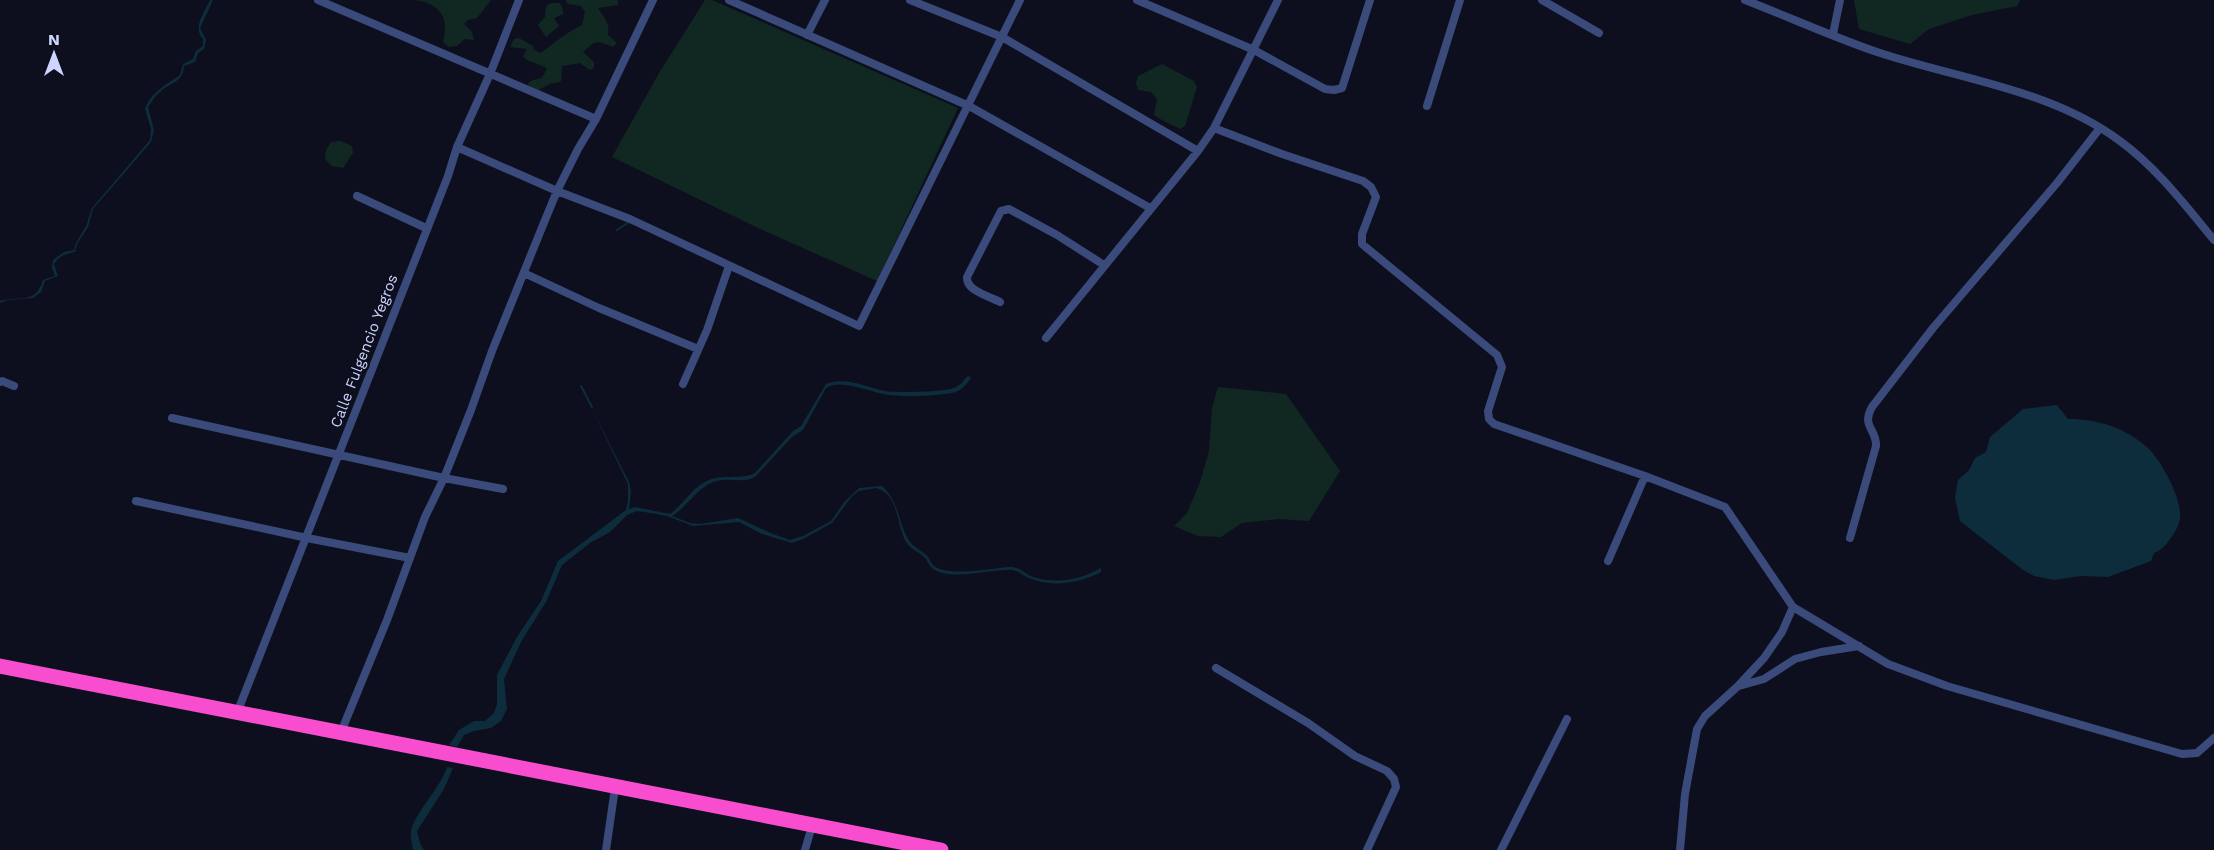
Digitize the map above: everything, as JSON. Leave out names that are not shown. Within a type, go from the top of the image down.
[{"type":"highway","points":[[0,666],[941,850]]},
{"type":"street","points":[[318,0],[328,2],[596,119]]},
{"type":"street","name":"Calle Fulgencio Yegros","points":[[237,713],[448,176],[457,147],[490,74],[519,0]]},
{"type":"street","points":[[341,732],[557,191],[596,119],[653,0]]},
{"type":"street","points":[[729,0],[747,4],[807,35],[969,106],[1150,208]]},
{"type":"street","points":[[807,35],[825,0]]},
{"type":"street","points":[[910,0],[1002,37],[1198,151]]},
{"type":"street","points":[[457,147],[557,191],[632,220],[859,326],[1020,0]]},
{"type":"street","points":[[1137,0],[1254,50],[1325,89],[1334,90],[1342,88],[1370,0]]},
{"type":"street","points":[[1046,338],[1198,151],[1214,128],[1278,0]]},
{"type":"street","points":[[1427,106],[1460,0]]},
{"type":"street","points":[[1542,0],[1599,33]]},
{"type":"street","points":[[1745,0],[1877,51],[2048,102],[2074,113],[2121,141],[2151,168],[2173,190],[2214,240]]},
{"type":"street","points":[[1833,34],[1840,0]]},
{"type":"street","points":[[1214,128],[1363,181],[1371,187],[1376,197],[1362,234],[1362,244],[1497,355],[1502,367],[1488,411],[1489,419],[1494,424],[1645,476],[1725,507],[1793,607],[1888,664],[1947,686],[2182,754],[2197,753],[2214,738]]},
{"type":"street","points":[[1850,538],[1876,446],[1876,439],[1867,420],[1872,407],[1933,328],[2057,183],[2100,128]]},
{"type":"street","points":[[357,196],[426,228]]},
{"type":"street","points":[[1000,302],[970,288],[966,283],[1001,212],[1005,209],[1057,235],[1104,265]]},
{"type":"street","points":[[683,384],[707,330],[729,266]]},
{"type":"street","points":[[524,273],[698,349]]},
{"type":"street","points":[[0,382],[14,386]]},
{"type":"street","points":[[172,418],[503,489]]},
{"type":"street","points":[[1608,561],[1645,476]]},
{"type":"street","points":[[136,501],[410,558]]},
{"type":"street","points":[[1680,850],[1685,794],[1697,729],[1705,716],[1764,658],[1782,632],[1793,607]]},
{"type":"street","points":[[1738,686],[1764,679],[1795,659],[1859,646]]},
{"type":"street","points":[[1216,668],[1308,723],[1355,756],[1388,771],[1394,778],[1396,787],[1367,850]]},
{"type":"street","points":[[1501,850],[1567,718]]},
{"type":"street","points":[[606,850],[615,788]]},
{"type":"street","points":[[805,850],[812,826]]},
{"type":"green space","points":[[414,0],[491,0],[477,18],[468,20],[464,24],[472,32],[474,40],[465,39],[457,46],[449,47],[443,42],[445,25],[440,12],[430,4]]},
{"type":"green space","points":[[565,0],[618,0],[618,5],[598,8],[607,23],[608,35],[617,43],[613,47],[600,42],[594,43],[583,52],[594,62],[594,68],[590,70],[580,63],[562,66],[561,81],[531,91],[528,83],[542,78],[547,68],[523,57],[527,49],[510,47],[514,39],[519,38],[541,53],[582,25],[585,12],[581,6],[568,4]]},
{"type":"green space","points":[[705,0],[712,0],[958,108],[877,281],[758,228],[612,157],[659,73]]},
{"type":"green space","points":[[1854,0],[2020,0],[2017,6],[1972,15],[1929,29],[1910,44],[1859,29]]},
{"type":"green space","points":[[551,3],[560,3],[563,14],[554,18],[559,26],[546,37],[538,25],[545,17],[546,6]]},
{"type":"green space","points":[[1162,64],[1194,81],[1197,87],[1185,126],[1180,129],[1154,115],[1157,99],[1151,92],[1138,90],[1136,83],[1138,76]]},
{"type":"green space","points":[[340,141],[352,146],[353,153],[343,168],[332,166],[325,159],[326,150],[331,142]]},
{"type":"green space","points":[[1218,387],[1286,394],[1340,471],[1309,521],[1278,519],[1242,523],[1221,537],[1198,536],[1174,526],[1187,513],[1200,482],[1209,451],[1212,408]]},
{"type":"water","points":[[210,0],[213,0],[200,28],[206,40],[204,49],[198,53],[195,62],[184,66],[179,79],[159,93],[148,107],[154,130],[151,142],[93,209],[88,227],[77,244],[75,252],[63,255],[56,261],[54,264],[58,276],[45,281],[41,292],[33,298],[0,303],[0,301],[32,296],[43,280],[55,276],[52,268],[53,260],[64,252],[74,250],[92,208],[150,140],[151,129],[145,109],[151,98],[180,75],[183,64],[193,59],[196,51],[203,46],[199,25]]},
{"type":"water","points":[[968,376],[971,378],[958,391],[935,395],[889,395],[848,385],[833,385],[826,388],[803,430],[792,437],[756,476],[746,480],[713,482],[672,516],[690,523],[701,524],[738,518],[790,540],[803,536],[831,521],[845,501],[859,488],[882,486],[892,498],[910,542],[940,569],[959,572],[1013,567],[1039,579],[1057,581],[1084,576],[1101,568],[1101,572],[1066,583],[1047,583],[1013,570],[970,574],[938,572],[906,542],[893,503],[889,496],[876,488],[859,491],[852,496],[832,523],[792,543],[762,534],[739,522],[693,526],[667,516],[637,511],[627,515],[610,532],[590,543],[562,565],[546,602],[522,640],[504,679],[507,709],[501,721],[491,728],[464,735],[457,747],[449,745],[459,730],[474,721],[485,721],[494,713],[497,704],[497,675],[517,637],[541,601],[558,561],[626,510],[628,484],[590,405],[629,482],[631,492],[629,509],[635,507],[670,514],[698,486],[709,480],[755,473],[793,431],[801,426],[826,384],[841,381],[885,391],[931,391],[954,388]]},
{"type":"water","points":[[2057,405],[2068,419],[2101,423],[2130,435],[2148,448],[2165,471],[2175,492],[2180,518],[2174,534],[2159,551],[2154,553],[2151,561],[2108,577],[2081,576],[2054,580],[2034,576],[1960,521],[1955,498],[1958,480],[1969,470],[1975,458],[1986,452],[1990,437],[2023,409]]},
{"type":"water","points":[[447,767],[453,768],[444,789],[417,831],[424,850],[413,850],[411,833],[413,824],[439,784]]},
{"type":"waterway","points":[[617,230],[629,222]]},
{"type":"waterway","points":[[581,386],[592,407]]}]
